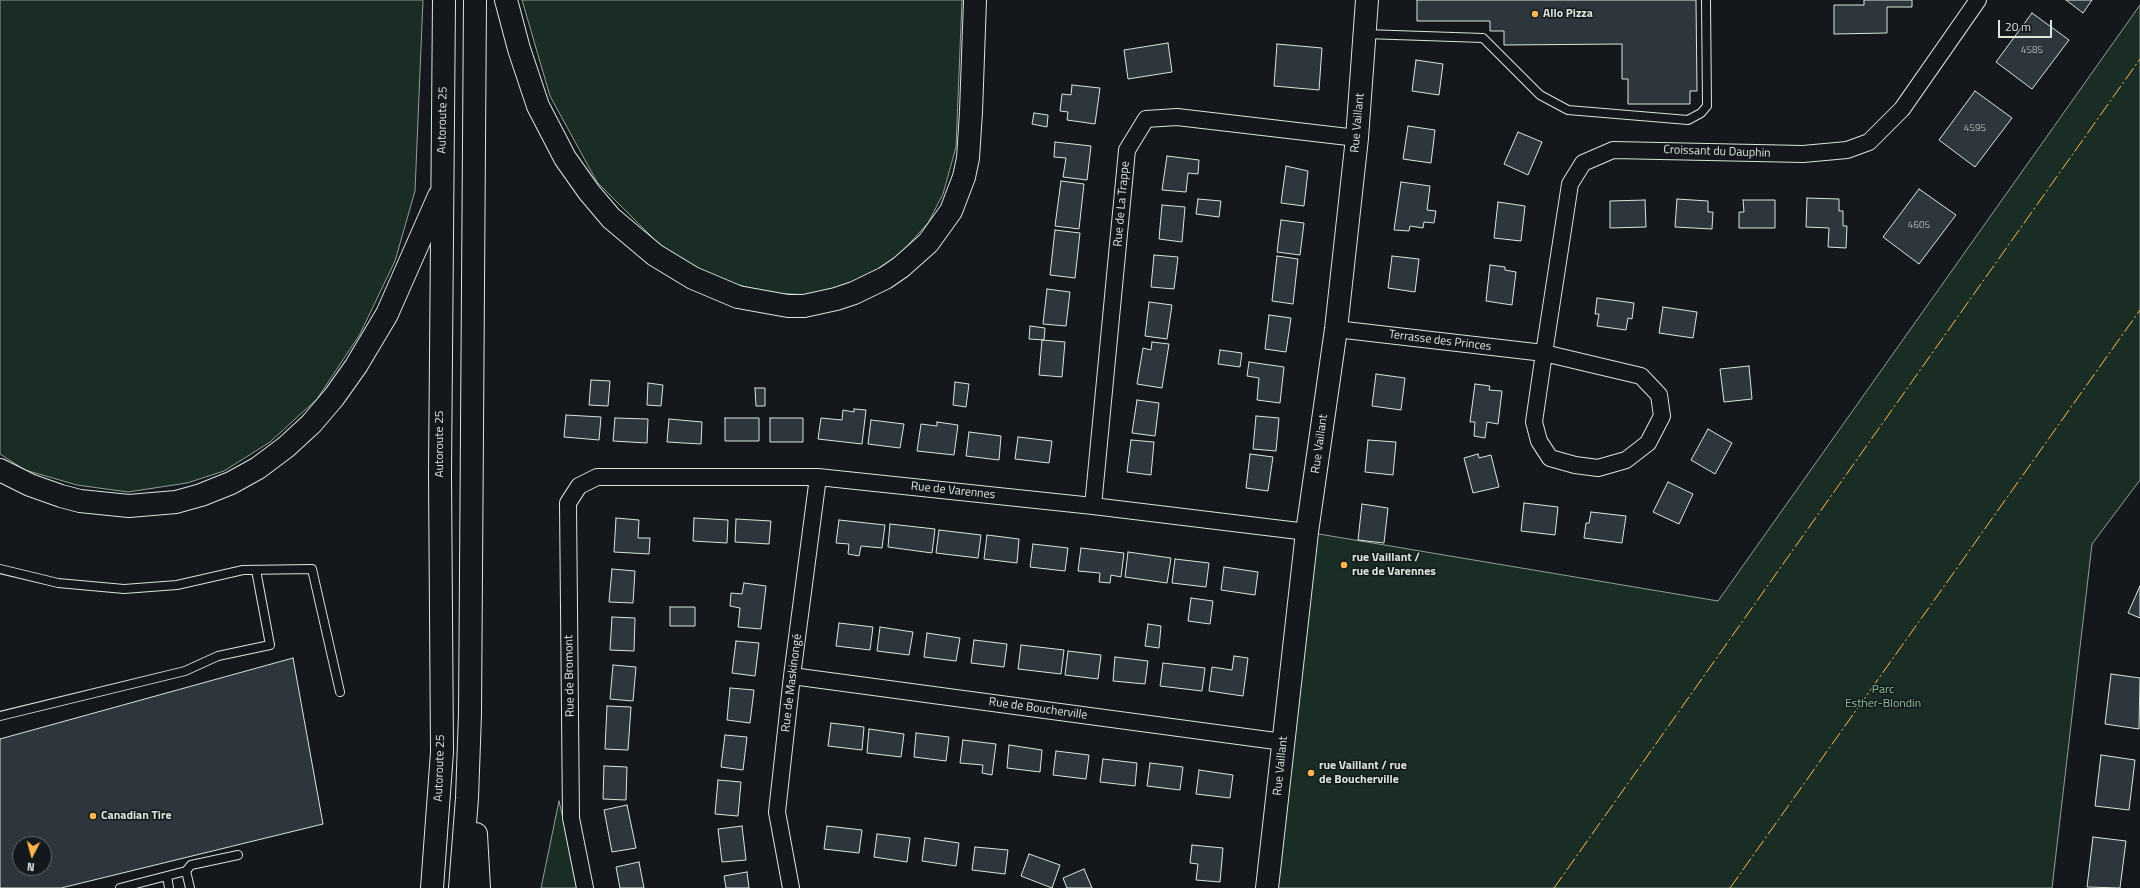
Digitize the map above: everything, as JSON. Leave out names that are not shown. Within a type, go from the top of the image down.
[{"type":"main road","name":"Autoroute 25","points":[[432,888],[442,745],[440,458],[444,0]]},
{"type":"main road","points":[[460,888],[467,798],[470,714],[475,0]]},
{"type":"main road","points":[[506,0],[518,49],[541,112],[577,175],[611,218],[655,255],[698,280],[738,297],[788,306],[804,306],[836,299],[871,286],[886,278],[928,243],[950,211],[964,177],[969,145],[975,0]]},
{"type":"main road","name":"Rue Vaillant","points":[[1267,888],[1307,532],[1336,329],[1357,138],[1367,0]]},
{"type":"main road","points":[[0,470],[30,485],[61,496],[80,501],[129,506],[169,503],[201,495],[231,483],[258,468],[286,447],[310,424],[338,392],[364,355],[387,314],[442,188]]},
{"type":"main road","points":[[470,714],[478,888]]},
{"type":"street","name":"Croissant du Dauphin","points":[[1544,353],[1570,184],[1583,163],[1613,150],[1803,154],[1847,150],[1869,142],[1902,109],[1978,0]]},
{"type":"street","name":"Rue de La Trappe","points":[[1093,506],[1127,150],[1146,119],[1177,117],[1357,138]]},
{"type":"street","name":"Terrasse des Princes","points":[[1336,329],[1544,353],[1641,376],[1659,395],[1662,416],[1648,443],[1626,460],[1598,468],[1575,465],[1550,458],[1539,442],[1534,422],[1544,353]]},
{"type":"street","name":"Rue de Varennes","points":[[597,477],[818,477],[1093,506],[1307,532]]},
{"type":"street","name":"Rue de Bromont","points":[[585,888],[571,818],[568,503],[579,486],[597,477]]},
{"type":"street","name":"Rue de Maskinongé","points":[[791,888],[778,812],[792,676],[818,477]]},
{"type":"street","name":"Rue de Boucherville","points":[[792,676],[1283,742]]},
{"type":"lane","points":[[1365,34],[1483,38],[1540,95],[1568,110],[1688,120],[1701,113],[1707,106],[1706,0]]},
{"type":"lane","points":[[0,569],[58,583],[124,589],[160,588],[243,570],[312,569],[340,692]]},
{"type":"lane","points":[[0,716],[180,673],[197,667],[218,656],[270,645],[256,570]]},
{"type":"lane","points":[[120,888],[186,872],[191,865],[238,855]]},
{"type":"lane","points":[[186,872],[190,888]]},
{"type":"lane","points":[[167,876],[169,888]]},
{"type":"green space","points":[[0,0],[423,0],[415,191],[395,261],[360,334],[317,399],[270,442],[224,471],[187,483],[128,492],[77,485],[25,470],[0,454]]},
{"type":"green space","points":[[522,0],[962,0],[956,147],[943,194],[928,223],[899,255],[872,276],[814,295],[768,293],[710,277],[666,251],[597,182],[550,96]]},
{"type":"green space","name":"Parc Esther-Blondin","points":[[2140,5],[2140,480],[2092,544],[2052,888],[1267,888],[1307,532],[1718,601]]},
{"type":"green space","points":[[559,801],[579,888],[541,888]]},
{"type":"building","points":[[1417,0],[1696,0],[1697,91],[1690,91],[1690,104],[1628,104],[1628,79],[1622,79],[1622,44],[1504,45],[1504,31],[1490,31],[1490,21],[1417,21]]},
{"type":"building","points":[[1864,0],[1912,0],[1912,7],[1887,7],[1887,33],[1834,34],[1834,5],[1864,5]]},
{"type":"building","points":[[2066,0],[2092,0],[2083,13]]},
{"type":"building","points":[[2032,13],[2069,40],[2032,89],[1996,62]]},
{"type":"building","points":[[1168,43],[1172,72],[1128,79],[1124,50]]},
{"type":"building","points":[[1277,44],[1322,48],[1319,90],[1274,86]]},
{"type":"building","points":[[1416,60],[1443,64],[1439,95],[1412,91]]},
{"type":"building","points":[[1072,85],[1100,88],[1095,124],[1067,120],[1068,112],[1060,111],[1062,94],[1071,95]]},
{"type":"building","points":[[1975,91],[2012,118],[1975,167],[1939,140]]},
{"type":"building","points":[[1034,113],[1048,115],[1047,127],[1032,124]]},
{"type":"building","points":[[1408,126],[1435,130],[1431,163],[1403,159]]},
{"type":"building","points":[[1518,132],[1542,142],[1528,175],[1504,164]]},
{"type":"building","points":[[1055,142],[1091,146],[1087,180],[1063,177],[1066,158],[1054,157]]},
{"type":"building","points":[[1167,156],[1199,160],[1198,174],[1188,173],[1186,192],[1162,190]]},
{"type":"building","points":[[1286,166],[1308,171],[1304,206],[1281,203]]},
{"type":"building","points":[[1061,181],[1084,184],[1079,229],[1055,226]]},
{"type":"building","points":[[1401,182],[1430,186],[1427,210],[1436,211],[1434,223],[1424,222],[1423,228],[1410,226],[1409,231],[1394,230]]},
{"type":"building","points":[[1919,189],[1956,215],[1919,264],[1883,237]]},
{"type":"building","points":[[1807,198],[1839,199],[1839,211],[1843,211],[1843,226],[1847,226],[1846,248],[1828,247],[1829,228],[1806,227]]},
{"type":"building","points":[[1198,199],[1221,201],[1219,217],[1196,214]]},
{"type":"building","points":[[1677,199],[1708,201],[1708,212],[1713,212],[1712,229],[1675,227]]},
{"type":"building","points":[[1645,200],[1646,227],[1610,228],[1610,201]]},
{"type":"building","points":[[1743,200],[1775,200],[1775,228],[1739,228],[1739,212],[1744,212]]},
{"type":"building","points":[[1498,202],[1525,206],[1521,241],[1494,238]]},
{"type":"building","points":[[1162,205],[1185,207],[1182,242],[1159,239]]},
{"type":"building","points":[[1281,220],[1304,223],[1300,255],[1277,252]]},
{"type":"building","points":[[1055,230],[1080,233],[1075,278],[1050,275]]},
{"type":"building","points":[[1154,255],[1178,257],[1174,289],[1151,287]]},
{"type":"building","points":[[1277,256],[1298,259],[1293,304],[1272,301]]},
{"type":"building","points":[[1392,256],[1419,259],[1415,292],[1388,288]]},
{"type":"building","points":[[1490,265],[1505,267],[1505,270],[1516,272],[1512,305],[1486,301]]},
{"type":"building","points":[[1047,289],[1070,292],[1066,326],[1043,324]]},
{"type":"building","points":[[1597,298],[1634,303],[1632,319],[1628,318],[1626,330],[1597,326],[1599,314],[1595,314]]},
{"type":"building","points":[[1149,302],[1172,305],[1167,339],[1145,336]]},
{"type":"building","points":[[1663,307],[1697,312],[1693,338],[1659,333]]},
{"type":"building","points":[[1269,315],[1291,318],[1286,352],[1265,349]]},
{"type":"building","points":[[1030,326],[1045,328],[1044,340],[1029,339]]},
{"type":"building","points":[[1042,340],[1065,342],[1062,377],[1039,375]]},
{"type":"building","points":[[1152,342],[1169,344],[1162,388],[1137,384],[1143,348],[1151,350]]},
{"type":"building","points":[[1220,350],[1242,353],[1240,367],[1218,364]]},
{"type":"building","points":[[1249,362],[1284,367],[1280,403],[1257,400],[1259,378],[1247,376]]},
{"type":"building","points":[[1749,366],[1752,399],[1724,402],[1720,369]]},
{"type":"building","points":[[1376,374],[1405,378],[1401,410],[1372,406]]},
{"type":"building","points":[[591,380],[610,381],[608,406],[589,405]]},
{"type":"building","points":[[955,382],[969,384],[966,407],[953,405]]},
{"type":"building","points":[[648,383],[663,385],[661,406],[647,405]]},
{"type":"building","points":[[1475,384],[1490,386],[1489,390],[1502,391],[1498,424],[1487,422],[1485,438],[1474,436],[1475,422],[1470,422]]},
{"type":"building","points":[[755,388],[765,388],[765,406],[756,406]]},
{"type":"building","points":[[1137,400],[1159,403],[1155,436],[1132,433]]},
{"type":"building","points":[[854,409],[866,410],[862,444],[818,439],[821,418],[842,420],[843,410],[854,412]]},
{"type":"building","points":[[566,415],[601,417],[599,440],[564,437]]},
{"type":"building","points":[[1256,416],[1279,418],[1276,451],[1253,449]]},
{"type":"building","points":[[615,418],[648,419],[647,443],[613,441]]},
{"type":"building","points":[[725,418],[759,418],[759,441],[725,441]]},
{"type":"building","points":[[770,418],[803,418],[803,442],[770,442]]},
{"type":"building","points":[[669,419],[702,422],[701,444],[667,442]]},
{"type":"building","points":[[871,420],[904,424],[900,448],[868,444]]},
{"type":"building","points":[[937,422],[958,425],[954,455],[917,451],[921,424],[937,426]]},
{"type":"building","points":[[1708,429],[1732,443],[1715,474],[1691,460]]},
{"type":"building","points":[[969,432],[1001,436],[999,460],[966,456]]},
{"type":"building","points":[[1018,437],[1052,441],[1049,463],[1015,459]]},
{"type":"building","points":[[1131,440],[1154,442],[1151,475],[1127,472]]},
{"type":"building","points":[[1368,440],[1396,442],[1393,475],[1365,472]]},
{"type":"building","points":[[1250,454],[1273,457],[1268,491],[1246,488]]},
{"type":"building","points":[[1478,454],[1479,458],[1491,455],[1499,487],[1473,493],[1464,458]]},
{"type":"building","points":[[1668,482],[1693,494],[1679,524],[1653,512]]},
{"type":"building","points":[[1524,503],[1558,507],[1555,535],[1521,531]]},
{"type":"building","points":[[1362,504],[1388,508],[1384,543],[1358,540]]},
{"type":"building","points":[[1591,512],[1626,516],[1622,543],[1584,538],[1586,523],[1589,523]]},
{"type":"building","points":[[616,518],[639,520],[638,538],[650,538],[649,554],[614,552]]},
{"type":"building","points":[[694,518],[728,520],[727,543],[693,541]]},
{"type":"building","points":[[736,519],[771,521],[769,544],[735,542]]},
{"type":"building","points":[[839,520],[885,525],[882,548],[861,546],[859,556],[848,554],[849,544],[836,543]]},
{"type":"building","points":[[890,524],[935,529],[932,553],[888,547]]},
{"type":"building","points":[[939,530],[981,535],[978,558],[936,553]]},
{"type":"building","points":[[987,535],[1019,539],[1017,563],[984,559]]},
{"type":"building","points":[[1033,544],[1068,548],[1065,571],[1030,567]]},
{"type":"building","points":[[1081,548],[1124,553],[1121,577],[1111,575],[1110,583],[1099,582],[1100,573],[1078,571]]},
{"type":"building","points":[[1128,552],[1171,558],[1167,583],[1125,577]]},
{"type":"building","points":[[1175,559],[1209,563],[1206,587],[1172,583]]},
{"type":"building","points":[[1224,567],[1258,572],[1255,595],[1221,590]]},
{"type":"building","points":[[612,569],[635,571],[633,603],[609,602]]},
{"type":"building","points":[[744,583],[766,586],[761,629],[738,627],[740,608],[730,606],[731,593],[742,594]]},
{"type":"building","points":[[2140,586],[2140,618],[2128,613]]},
{"type":"building","points":[[1191,598],[1213,601],[1210,624],[1188,621]]},
{"type":"building","points":[[670,607],[695,607],[695,626],[670,626]]},
{"type":"building","points":[[612,617],[635,618],[634,651],[610,650]]},
{"type":"building","points":[[839,623],[873,627],[870,650],[836,646]]},
{"type":"building","points":[[1148,624],[1161,626],[1159,648],[1145,646]]},
{"type":"building","points":[[880,627],[913,632],[909,655],[877,651]]},
{"type":"building","points":[[927,633],[960,638],[956,661],[924,657]]},
{"type":"building","points":[[974,640],[1007,644],[1004,667],[971,663]]},
{"type":"building","points":[[736,641],[759,643],[755,676],[732,673]]},
{"type":"building","points":[[1021,645],[1064,650],[1061,674],[1018,669]]},
{"type":"building","points":[[1068,651],[1101,655],[1098,679],[1065,675]]},
{"type":"building","points":[[1234,656],[1248,658],[1243,696],[1209,691],[1212,667],[1232,670]]},
{"type":"building","points":[[1115,657],[1148,661],[1145,684],[1113,681]]},
{"type":"building","points":[[293,658],[323,824],[61,888],[0,888],[0,739]]},
{"type":"building","points":[[1163,663],[1205,668],[1202,691],[1160,686]]},
{"type":"building","points":[[613,665],[636,667],[633,701],[610,699]]},
{"type":"building","points":[[2111,674],[2140,678],[2139,729],[2105,724]]},
{"type":"building","points":[[730,688],[754,690],[750,723],[727,720]]},
{"type":"building","points":[[607,706],[631,707],[628,750],[605,749]]},
{"type":"building","points":[[831,723],[864,727],[862,750],[828,746]]},
{"type":"building","points":[[869,729],[904,734],[901,757],[867,753]]},
{"type":"building","points":[[916,733],[949,737],[946,761],[914,757]]},
{"type":"building","points":[[725,735],[747,737],[743,770],[721,767]]},
{"type":"building","points":[[963,740],[996,744],[992,775],[982,773],[983,765],[960,763]]},
{"type":"building","points":[[1009,745],[1042,750],[1040,772],[1007,768]]},
{"type":"building","points":[[1056,751],[1089,755],[1086,779],[1053,775]]},
{"type":"building","points":[[2101,755],[2135,760],[2129,810],[2095,806]]},
{"type":"building","points":[[1103,759],[1137,763],[1135,786],[1100,782]]},
{"type":"building","points":[[1150,763],[1183,767],[1180,790],[1147,786]]},
{"type":"building","points":[[604,766],[627,767],[626,800],[603,799]]},
{"type":"building","points":[[1199,770],[1233,775],[1230,798],[1196,794]]},
{"type":"building","points":[[718,780],[741,782],[738,816],[715,814]]},
{"type":"building","points":[[627,805],[636,848],[612,852],[604,810]]},
{"type":"building","points":[[742,826],[746,860],[722,862],[718,829]]},
{"type":"building","points":[[827,826],[862,830],[859,853],[824,849]]},
{"type":"building","points":[[877,834],[910,838],[907,862],[874,857]]},
{"type":"building","points":[[2093,837],[2126,841],[2120,888],[2087,887]]},
{"type":"building","points":[[925,838],[959,843],[956,866],[922,861]]},
{"type":"building","points":[[1192,845],[1223,848],[1220,882],[1196,880],[1198,864],[1190,863]]},
{"type":"building","points":[[975,847],[1008,850],[1005,874],[972,870]]},
{"type":"building","points":[[1029,854],[1060,865],[1052,888],[1021,876]]},
{"type":"building","points":[[639,862],[644,888],[620,888],[616,867]]},
{"type":"building","points":[[1084,869],[1092,888],[1067,888],[1063,878]]},
{"type":"building","points":[[747,872],[749,888],[726,888],[724,876]]},
{"type":"power","points":[[1554,888],[2140,59]]},
{"type":"power","points":[[1730,888],[2140,310]]},
{"type":"place","name":"Allo Pizza","points":[[1535,14]]},
{"type":"place","name":"rue Vaillant / rue de Varennes","points":[[1344,565]]},
{"type":"place","name":"rue Vaillant / rue de Boucherville","points":[[1311,773]]},
{"type":"place","name":"Canadian Tire","points":[[93,816]]}]
